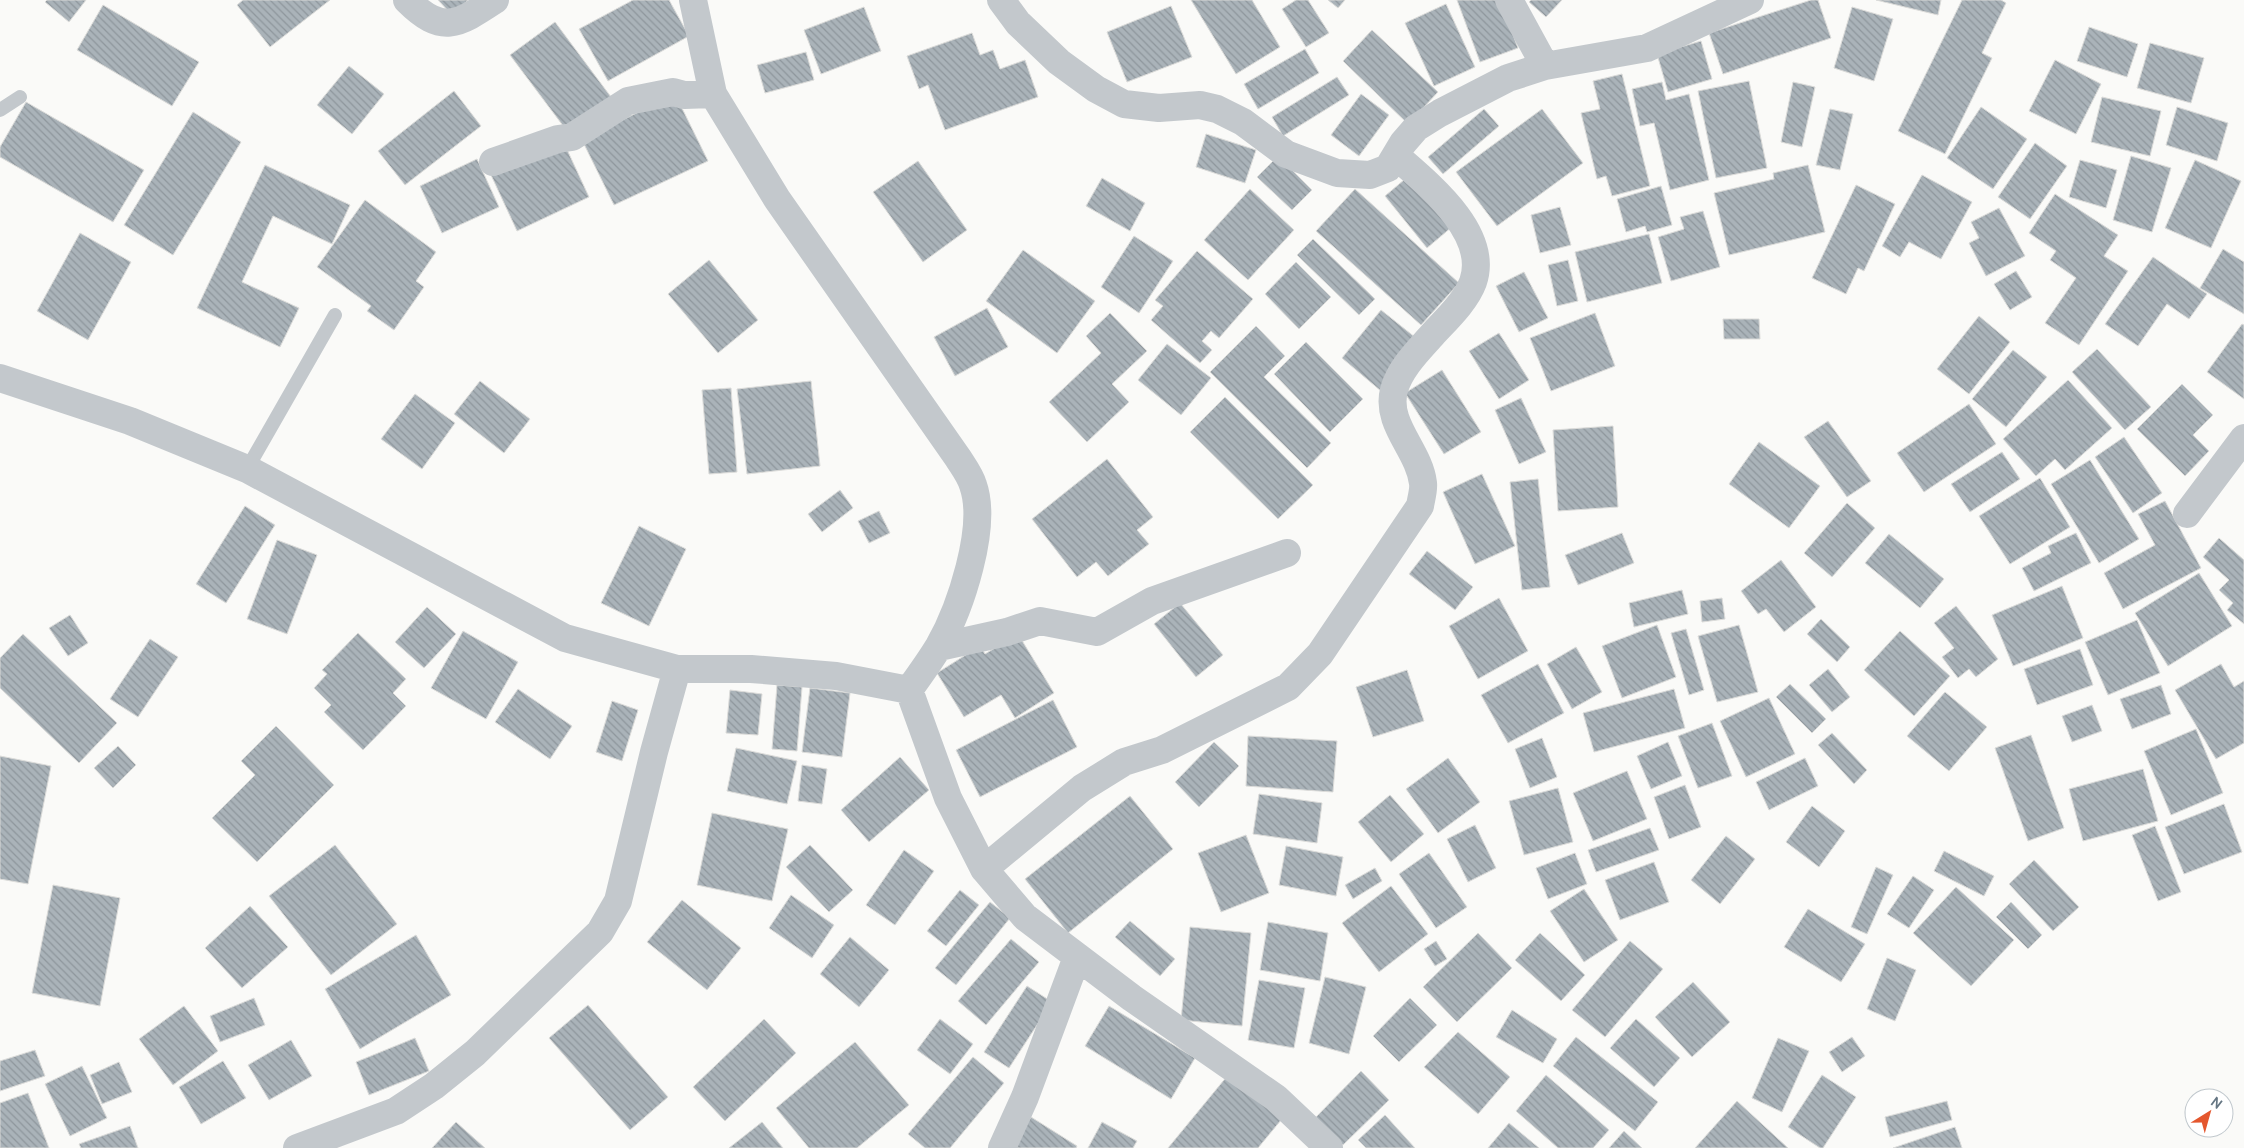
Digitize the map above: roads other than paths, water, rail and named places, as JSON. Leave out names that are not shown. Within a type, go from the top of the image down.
[{"type":"street","points":[[407,0],[427,17],[442,24],[467,18],[495,0]]},
{"type":"street","points":[[695,0],[713,94],[777,199],[958,458],[974,485],[977,514],[975,548],[958,607],[939,647],[909,690]]},
{"type":"street","points":[[1001,0],[1018,24],[1059,62],[1096,89],[1124,104],[1159,108],[1200,105],[1217,109],[1243,122],[1286,154],[1337,173],[1370,175],[1388,168],[1403,143],[1416,128],[1440,113],[1508,78],[1545,66],[1647,48],[1750,0]]},
{"type":"street","points":[[1509,0],[1545,66]]},
{"type":"street","points":[[493,162],[558,139],[572,137],[628,101],[673,92],[684,95],[713,94]]},
{"type":"street","points":[[984,869],[1082,788],[1124,762],[1162,750],[1288,687],[1320,654],[1420,506],[1423,483],[1394,415],[1394,390],[1409,362],[1455,310],[1472,283],[1476,265],[1473,244],[1458,218],[1432,187],[1396,156]]},
{"type":"street","points":[[0,378],[130,421],[247,470],[565,638],[677,669],[751,669],[836,676],[909,690]]},
{"type":"street","points":[[2187,514],[2244,438]]},
{"type":"street","points":[[939,647],[1007,632],[1040,621],[1096,632],[1152,601],[1287,553]]},
{"type":"street","points":[[297,1148],[396,1111],[434,1086],[474,1053],[600,932],[618,901],[654,752],[677,669]]},
{"type":"street","points":[[909,690],[948,798],[984,869],[1025,917],[1077,957],[1276,1098],[1329,1148]]},
{"type":"street","points":[[1002,1148],[1026,1098],[1077,957]]},
{"type":"lane","points":[[0,110],[20,97]]},
{"type":"lane","points":[[247,470],[335,314]]}]
